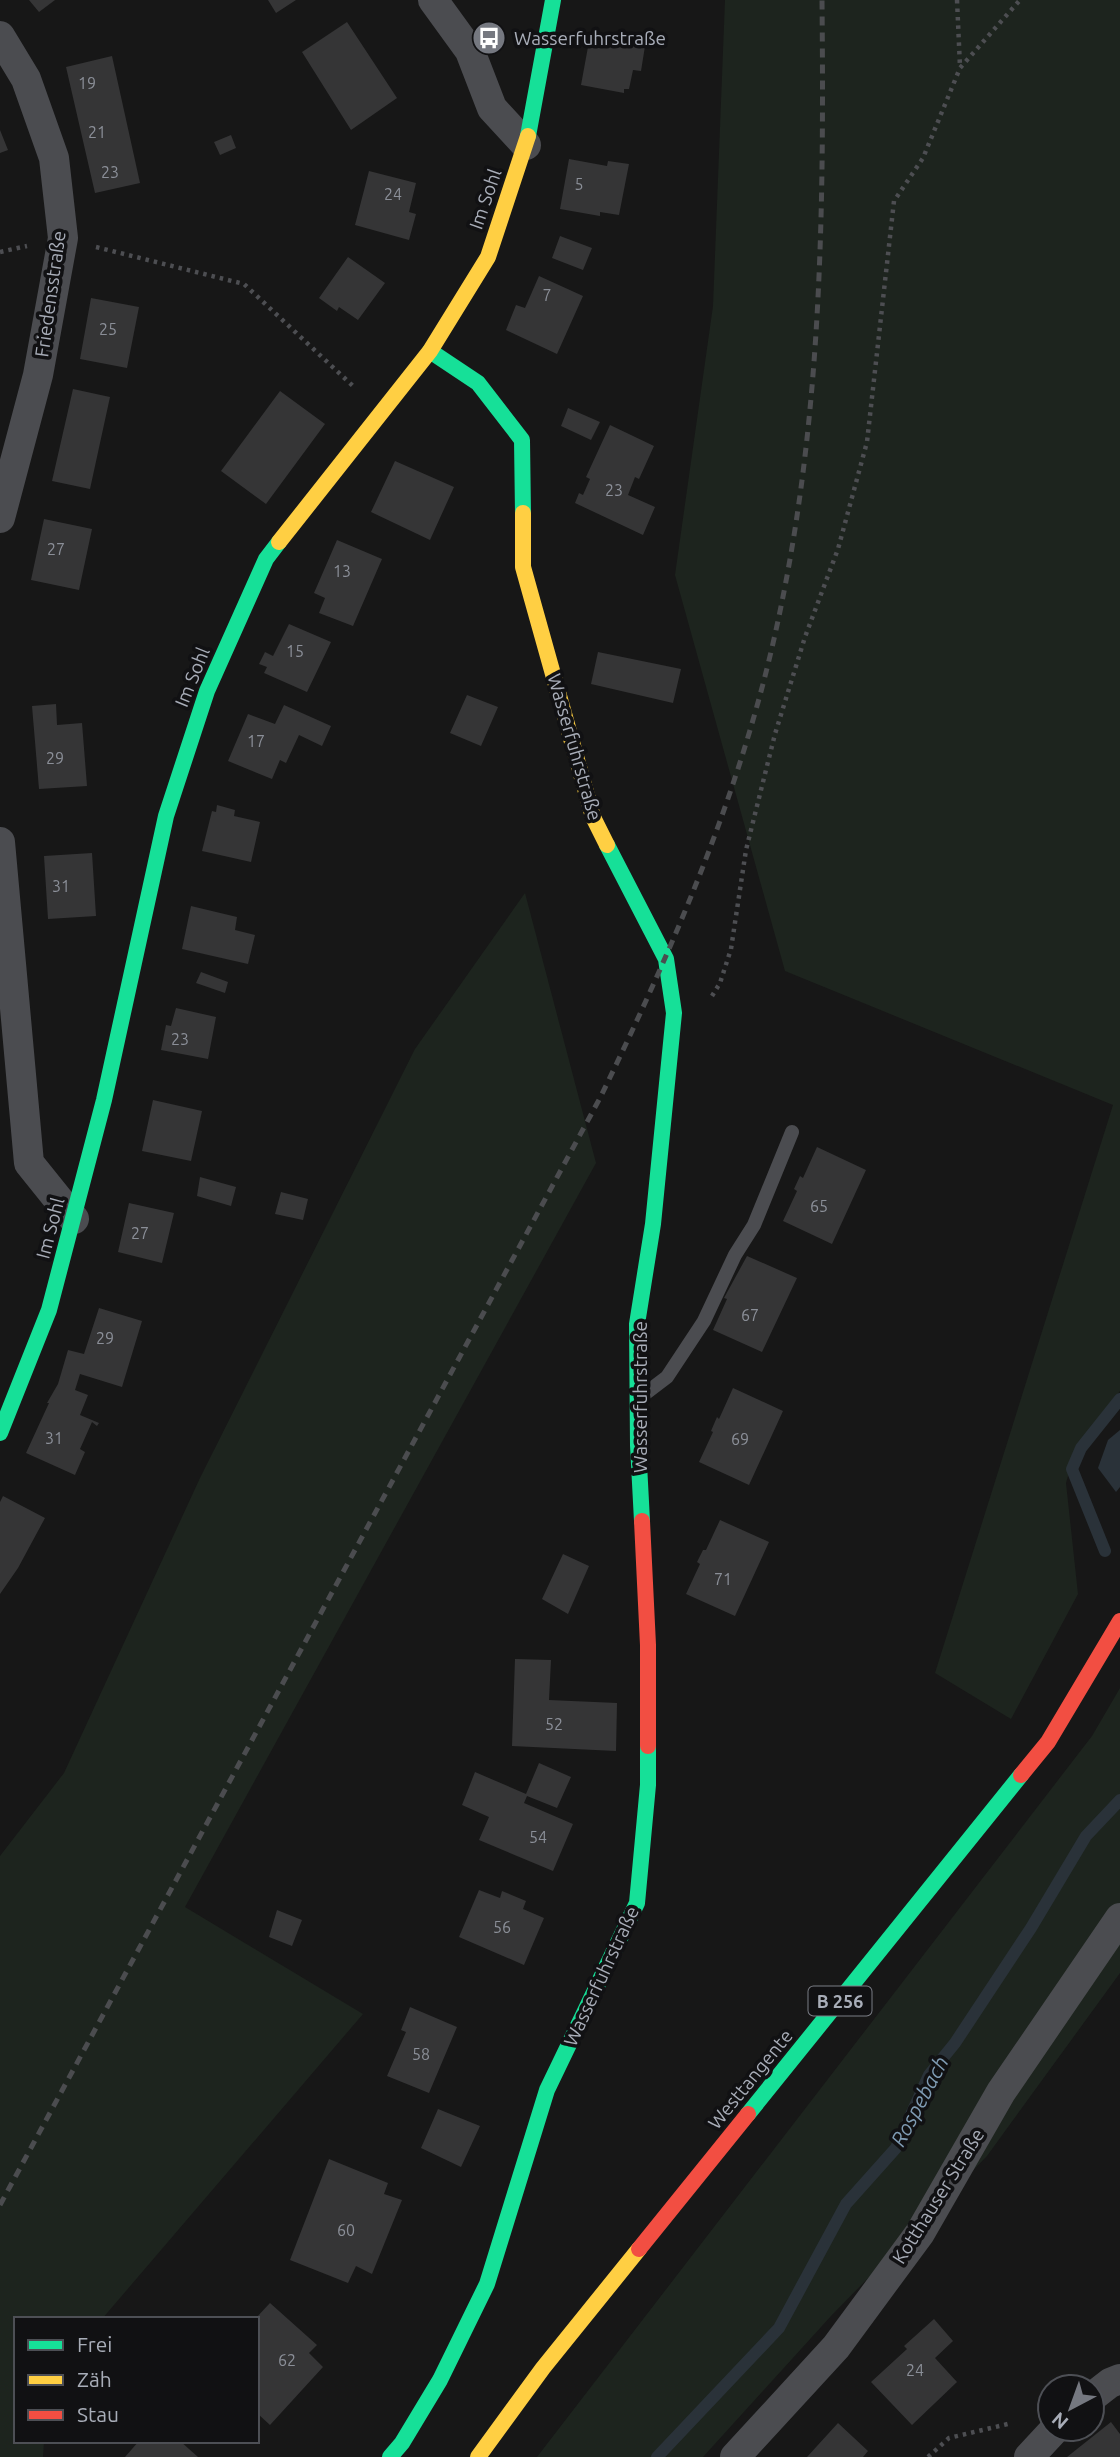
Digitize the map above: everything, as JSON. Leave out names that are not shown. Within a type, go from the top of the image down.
[{"type":"street","points":[[433,0],[470,51],[492,108],[526,145]]},
{"type":"street","name":"Im Sohl","points":[[0,1433],[49,1310],[104,1100],[166,816],[207,691],[266,559],[430,351],[488,257],[526,145],[554,0]]},
{"type":"street","name":"Friedensstraße","points":[[0,36],[26,79],[54,158],[63,238],[38,375],[0,518]]},
{"type":"street","name":"Wasserfuhrstraße","points":[[390,2457],[402,2443],[440,2380],[486,2284],[547,2090],[637,1903],[648,1784],[648,1645],[638,1445],[637,1324],[653,1224],[674,1013],[666,959],[593,817],[523,567],[522,440],[478,383],[430,351]]},
{"type":"street","points":[[0,842],[29,1163],[74,1219]]},
{"type":"street","name":"Westtangente","points":[[478,2457],[543,2368],[1048,1742],[1120,1621]]},
{"type":"street","name":"Kotthauser Straße","points":[[735,2457],[836,2347],[920,2233],[1002,2092],[1120,1918]]},
{"type":"street","points":[[1029,2457],[1042,2443]]},
{"type":"lane","points":[[638,1399],[667,1377],[704,1321],[735,1255],[754,1225],[792,1132]]},
{"type":"path","points":[[957,0],[960,68]]},
{"type":"path","points":[[674,1013],[707,1004],[720,983],[731,949],[746,850],[775,734],[805,638],[838,549],[867,442],[894,201],[923,158],[960,68],[1020,0]]},
{"type":"path","points":[[63,238],[168,267],[244,284],[382,414]]},
{"type":"path","points":[[928,2457],[949,2438],[1025,2420]]},
{"type":"shaded area","points":[[725,0],[1120,0],[1120,1391],[1076,1448],[1066,1483],[1078,1594],[1011,1719],[935,1673],[1113,1105],[785,971],[675,575],[713,306]]},
{"type":"shaded area","points":[[525,893],[596,1163],[185,1907],[363,2014],[104,2317],[14,2317],[14,2443],[44,2443],[43,2457],[0,2457],[0,1856],[64,1773],[200,1478],[415,1049]]},
{"type":"shaded area","points":[[1120,1430],[1120,1487],[1116,1492],[1098,1468],[1108,1440]]},
{"type":"shaded area","points":[[1120,1688],[1120,1973],[987,2156],[831,2316],[703,2457],[537,2457],[1092,1736]]},
{"type":"building","points":[[29,0],[55,0],[39,12]]},
{"type":"building","points":[[268,0],[296,0],[276,13]]},
{"type":"building","points":[[347,22],[397,98],[351,130],[302,52]]},
{"type":"building","points":[[590,36],[628,42],[629,37],[646,40],[641,71],[633,70],[629,89],[624,89],[624,93],[581,85]]},
{"type":"building","points":[[112,56],[140,183],[95,193],[66,67]]},
{"type":"building","points":[[0,130],[8,150],[0,153]]},
{"type":"building","points":[[231,135],[236,148],[220,155],[214,142]]},
{"type":"building","points":[[569,159],[607,166],[608,161],[629,164],[619,215],[600,212],[600,216],[560,209]]},
{"type":"building","points":[[369,171],[416,183],[409,212],[416,214],[409,240],[355,225]]},
{"type":"building","points":[[560,236],[592,248],[583,270],[552,258]]},
{"type":"building","points":[[348,257],[385,283],[358,320],[339,307],[337,311],[319,298]]},
{"type":"building","points":[[539,276],[583,296],[557,354],[506,330],[516,305],[525,308]]},
{"type":"building","points":[[91,298],[139,307],[127,368],[80,359]]},
{"type":"building","points":[[73,389],[110,397],[90,489],[52,481]]},
{"type":"building","points":[[280,391],[325,424],[266,504],[221,471]]},
{"type":"building","points":[[568,408],[600,422],[591,440],[561,426]]},
{"type":"building","points":[[610,425],[654,446],[639,479],[635,477],[628,495],[655,507],[643,535],[575,503],[579,493],[583,495],[590,479],[586,477]]},
{"type":"building","points":[[395,461],[454,487],[430,540],[371,512]]},
{"type":"building","points":[[44,519],[92,529],[79,590],[31,580]]},
{"type":"building","points":[[337,540],[382,559],[353,626],[319,613],[325,598],[314,593]]},
{"type":"building","points":[[289,624],[331,642],[307,692],[264,673],[267,667],[259,664],[265,652],[273,656]]},
{"type":"building","points":[[598,652],[681,669],[673,703],[591,684]]},
{"type":"building","points":[[467,695],[498,707],[481,746],[450,733]]},
{"type":"building","points":[[56,704],[57,725],[82,723],[87,786],[39,789],[32,706]]},
{"type":"building","points":[[284,705],[331,726],[322,746],[299,735],[286,763],[280,760],[272,779],[228,761],[248,714],[275,724]]},
{"type":"building","points":[[217,805],[235,810],[234,816],[260,822],[251,862],[202,851],[212,811],[216,812]]},
{"type":"building","points":[[92,853],[96,916],[48,919],[44,856]]},
{"type":"building","points":[[191,906],[237,917],[235,930],[255,935],[248,964],[182,949]]},
{"type":"building","points":[[201,972],[228,982],[225,993],[196,983]]},
{"type":"building","points":[[176,1008],[216,1017],[208,1059],[161,1050],[166,1025],[171,1026]]},
{"type":"building","points":[[153,1100],[202,1111],[191,1161],[142,1151]]},
{"type":"building","points":[[817,1147],[866,1170],[832,1244],[783,1221],[797,1191],[794,1189],[800,1176],[803,1178]]},
{"type":"building","points":[[200,1177],[236,1187],[231,1206],[197,1196]]},
{"type":"building","points":[[281,1192],[308,1199],[303,1220],[275,1214]]},
{"type":"building","points":[[129,1203],[174,1213],[162,1263],[118,1252]]},
{"type":"building","points":[[747,1256],[797,1278],[762,1352],[713,1330],[727,1299],[724,1298]]},
{"type":"building","points":[[99,1308],[142,1321],[122,1387],[80,1374],[75,1390],[88,1395],[80,1415],[99,1423],[97,1426],[92,1422],[80,1449],[85,1452],[75,1475],[26,1453],[58,1384],[68,1350],[84,1354]]},
{"type":"building","points":[[733,1388],[783,1411],[749,1485],[699,1462],[717,1417],[719,1419]]},
{"type":"building","points":[[3,1496],[45,1518],[18,1568],[0,1594],[0,1502]]},
{"type":"building","points":[[720,1520],[769,1542],[735,1616],[686,1594],[700,1564],[697,1562],[703,1550],[706,1550]]},
{"type":"building","points":[[563,1554],[589,1566],[568,1614],[542,1599]]},
{"type":"building","points":[[515,1659],[551,1660],[549,1700],[617,1703],[616,1751],[512,1746]]},
{"type":"building","points":[[539,1763],[571,1777],[557,1808],[527,1796],[524,1803],[573,1824],[553,1871],[479,1840],[489,1817],[462,1805],[475,1772],[526,1794]]},
{"type":"building","points":[[479,1890],[500,1898],[502,1891],[526,1901],[523,1909],[544,1918],[524,1965],[459,1937]]},
{"type":"building","points":[[277,1910],[302,1920],[292,1946],[269,1937]]},
{"type":"building","points":[[410,2007],[457,2027],[429,2093],[387,2076],[406,2032],[401,2030]]},
{"type":"building","points":[[438,2109],[480,2126],[461,2167],[421,2148]]},
{"type":"building","points":[[329,2159],[388,2183],[384,2194],[402,2200],[372,2274],[356,2266],[348,2283],[290,2260]]},
{"type":"building","points":[[270,2303],[317,2345],[309,2353],[323,2367],[270,2425],[259,2415],[259,2317],[257,2317]]},
{"type":"building","points":[[934,2319],[953,2341],[935,2358],[957,2382],[912,2425],[871,2382],[907,2349],[904,2346]]},
{"type":"building","points":[[1111,2422],[1120,2434],[1120,2457],[1067,2457],[1085,2443],[1106,2443],[1106,2426]]},
{"type":"building","points":[[838,2423],[868,2451],[863,2457],[807,2457]]},
{"type":"building","points":[[137,2443],[182,2443],[198,2457],[125,2457]]},
{"type":"waterway","name":"Rospebach","points":[[1105,1551],[1072,1469],[1081,1448],[1120,1399]]},
{"type":"waterway","name":"Rospebach","points":[[657,2457],[779,2328],[846,2204],[896,2148],[929,2075],[955,2043],[1031,1928],[1086,1836],[1120,1800]]},
{"type":"railway","points":[[0,2205],[600,1098],[653,985],[724,811],[744,751],[776,630],[803,473],[817,316],[822,158],[822,0]]},
{"type":"traffic: fast","points":[[528,136],[553,0]]},
{"type":"traffic: fast","points":[[430,351],[478,383],[522,440],[523,513]]},
{"type":"traffic: fast","points":[[0,1433],[49,1310],[104,1100],[166,816],[207,691],[266,559],[279,542]]},
{"type":"traffic: fast","points":[[607,845],[666,959],[674,1013],[653,1224],[637,1324],[642,1521]]},
{"type":"traffic: fast","points":[[390,2457],[402,2443],[440,2380],[487,2284],[547,2090],[637,1903],[648,1785],[648,1746]]},
{"type":"traffic: fast","points":[[748,2114],[1021,1775]]},
{"type":"traffic: slow","points":[[279,542],[430,351],[488,257],[528,136]]},
{"type":"traffic: slow","points":[[523,513],[523,567],[593,817],[607,845]]},
{"type":"traffic: slow","points":[[478,2457],[543,2368],[639,2249]]},
{"type":"traffic: jam","points":[[642,1521],[648,1645],[648,1746]]},
{"type":"traffic: jam","points":[[1021,1775],[1048,1742],[1120,1621]]},
{"type":"traffic: jam","points":[[639,2249],[748,2114]]},
{"type":"place","name":"Wasserfuhrstraße","points":[[489,38]]}]
